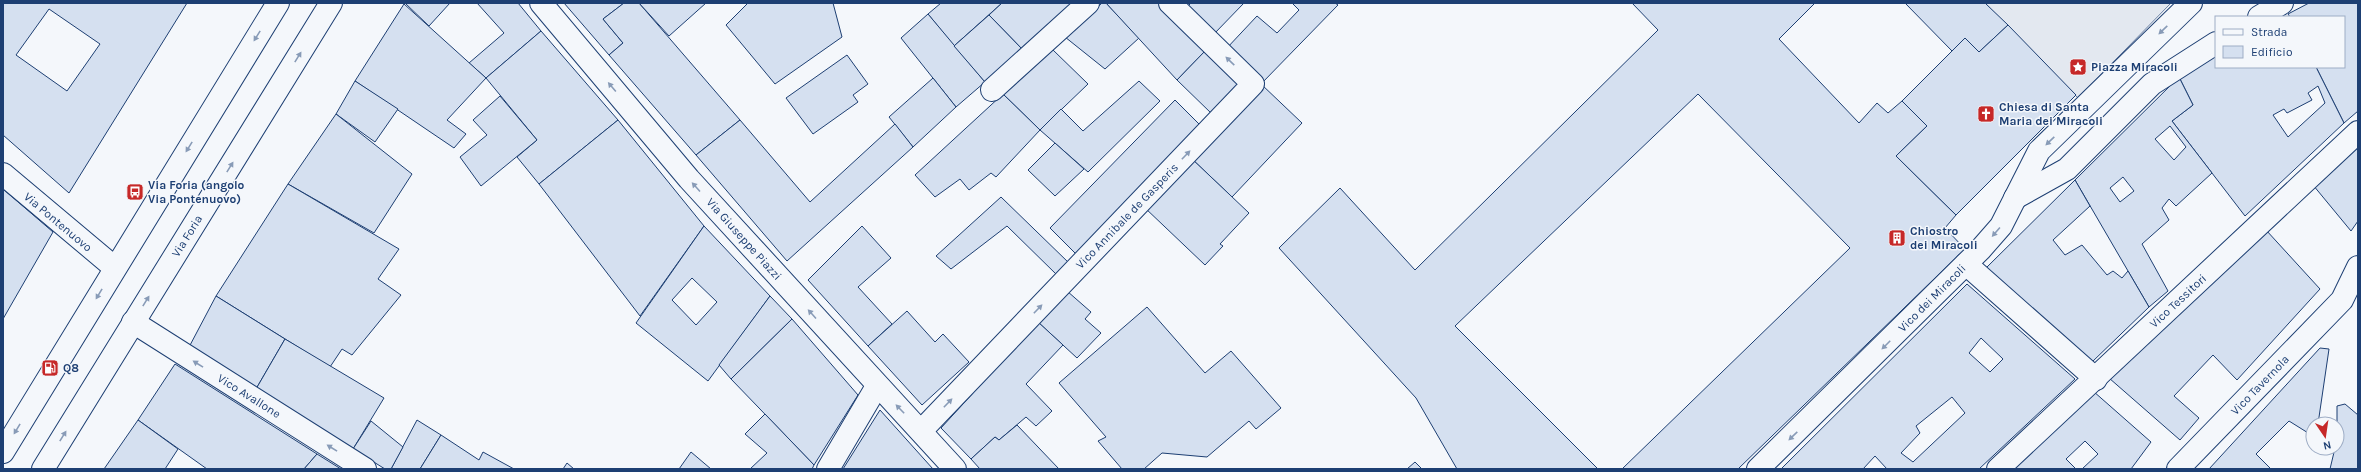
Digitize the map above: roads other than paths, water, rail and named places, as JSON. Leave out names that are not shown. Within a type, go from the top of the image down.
[{"type":"street","points":[[3,452],[278,3]]},
{"type":"street","name":"Via Foria","points":[[43,469],[331,3]]},
{"type":"street","name":"Via Giuseppe Piazzi","points":[[541,3],[689,179],[955,469]]},
{"type":"street","points":[[992,90],[1088,3]]},
{"type":"street","name":"Vico Annibale de Gasperis","points":[[921,431],[1253,84],[1170,3]]},
{"type":"street","points":[[2015,198],[2039,152],[2191,3]]},
{"type":"street","points":[[2261,16],[2282,3]]},
{"type":"street","points":[[2015,198],[2067,170],[2152,84],[2215,44]]},
{"type":"street","name":"Vico Tessitori","points":[[1998,469],[2096,379],[2358,132]]},
{"type":"street","name":"Via Pontenuovo","points":[[3,174],[115,268]]},
{"type":"street","name":"Vico dei Miracoli","points":[[1758,469],[1966,264],[2001,226],[2015,198]]},
{"type":"street","points":[[1966,264],[2096,379]]},
{"type":"street","name":"Vico Tavernola","points":[[2178,469],[2342,300],[2358,267]]},
{"type":"street","name":"Vico Avallone","points":[[133,322],[365,469]]},
{"type":"street","points":[[828,469],[878,386]]},
{"type":"place","name":"Piazza Miracoli","points":[[2078,67]]},
{"type":"place","name":"Chiesa di Santa Maria dei Miracoli","points":[[1986,114]]},
{"type":"place","name":"Via Foria (angolo Via Pontenuovo)","points":[[135,192]]},
{"type":"place","name":"Chiostro dei Miracoli","points":[[1897,238]]},
{"type":"place","name":"Q8","points":[[50,368]]}]
